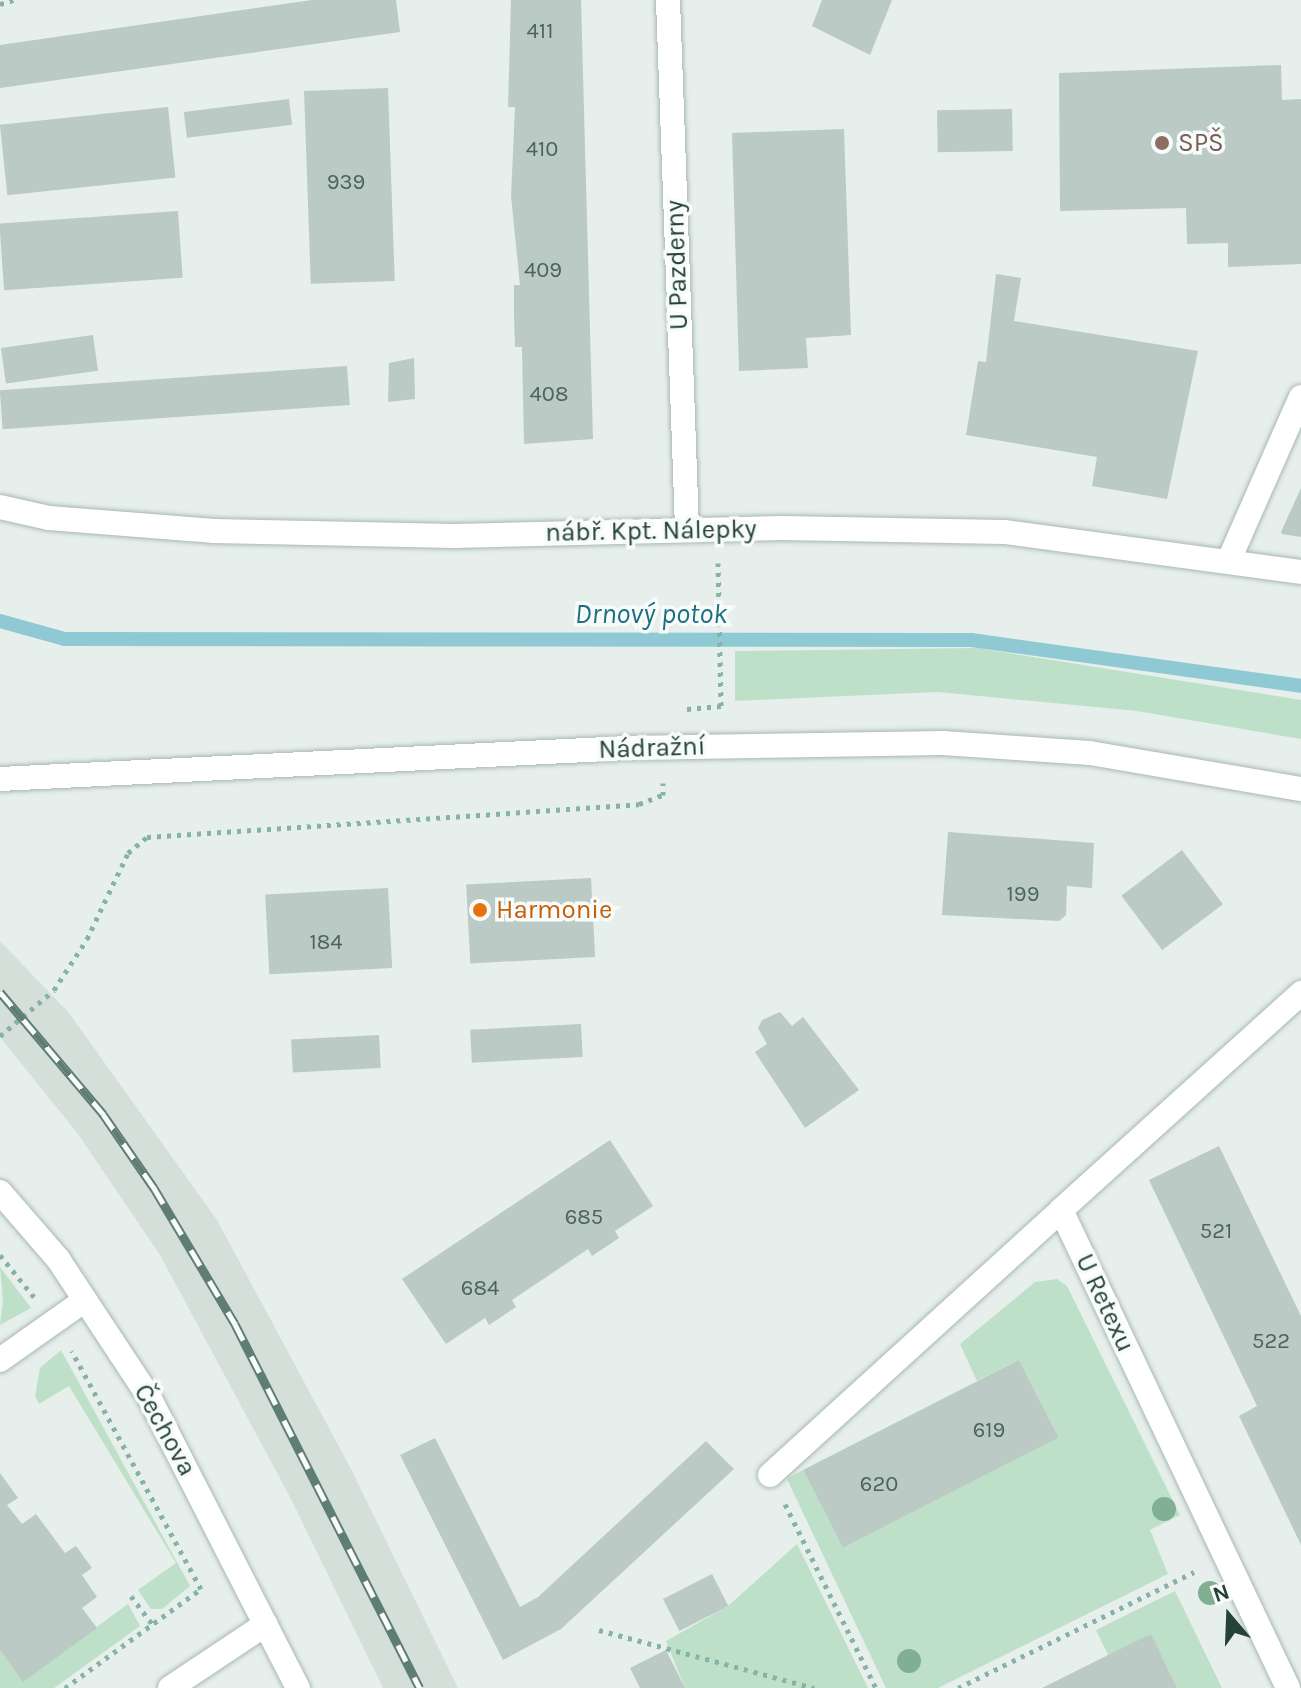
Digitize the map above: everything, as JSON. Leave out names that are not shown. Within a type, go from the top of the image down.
[{"type":"street","name":"U Pazderny","points":[[668,0],[687,529]]},
{"type":"street","points":[[1229,560],[1301,397]]},
{"type":"street","name":"nábř. Kpt. Nálepky","points":[[0,507],[49,518],[214,531],[454,536],[687,529],[1005,532],[1301,572]]},
{"type":"street","name":"Nádražní","points":[[0,779],[628,748],[943,743],[1090,753],[1301,789]]},
{"type":"street","points":[[770,1475],[1301,993]]},
{"type":"street","name":"Čechova","points":[[0,1192],[58,1259],[149,1397],[298,1688]]},
{"type":"street","name":"U Retexu","points":[[1061,1210],[1288,1688]]},
{"type":"street","points":[[0,1360],[85,1300]]},
{"type":"street","points":[[170,1688],[266,1624]]},
{"type":"path","points":[[0,4],[13,0]]},
{"type":"path","points":[[718,558],[721,706]]},
{"type":"path","points":[[0,1036],[54,990],[87,939],[128,853],[147,837],[639,804],[663,795]]},
{"type":"path","points":[[0,1255],[54,1322],[98,1392],[201,1589],[65,1688]]},
{"type":"path","points":[[770,1475],[876,1688]]},
{"type":"path","points":[[958,1688],[1226,1557]]},
{"type":"path","points":[[131,1596],[154,1626]]},
{"type":"path","points":[[599,1630],[814,1688]]},
{"type":"shaded area","points":[[0,941],[69,1013],[217,1220],[351,1469],[458,1688],[383,1688],[291,1499],[160,1255],[78,1134],[0,1037]]},
{"type":"green space","points":[[977,648],[1301,700],[1301,739],[1137,711],[938,692],[735,701],[735,651]]},
{"type":"green space","points":[[0,1267],[31,1308],[0,1325],[3,1301]]},
{"type":"green space","points":[[1057,1279],[1067,1286],[1180,1515],[1150,1530],[1168,1574],[938,1688],[886,1688],[787,1479],[803,1470],[1058,1437],[1019,1360],[977,1381],[960,1344],[1035,1282]]},
{"type":"green space","points":[[61,1350],[190,1586],[162,1609],[151,1609],[138,1590],[176,1563],[69,1386],[39,1404],[35,1396],[40,1368]]},
{"type":"green space","points":[[797,1544],[868,1688],[685,1688],[666,1641],[728,1606]]},
{"type":"green space","points":[[1175,1591],[1222,1688],[1177,1688],[1151,1635],[1108,1655],[1096,1630]]},
{"type":"green space","points":[[128,1604],[140,1626],[54,1688],[0,1688],[0,1650],[23,1681]]},
{"type":"building","points":[[312,0],[396,0],[400,32],[0,88],[0,45]]},
{"type":"building","points":[[511,0],[581,0],[593,439],[524,444],[522,347],[515,347],[514,316],[514,285],[520,285],[511,196],[515,107],[508,107]]},
{"type":"building","points":[[822,0],[892,0],[870,55],[812,26]]},
{"type":"building","name":"SPŠ","points":[[1281,65],[1282,100],[1301,99],[1301,264],[1228,267],[1228,243],[1187,244],[1186,208],[1060,211],[1059,73]]},
{"type":"building","points":[[388,88],[395,281],[311,284],[304,91]]},
{"type":"building","points":[[289,99],[292,125],[187,138],[184,112]]},
{"type":"building","points":[[168,107],[175,178],[7,195],[0,125]]},
{"type":"building","points":[[1012,109],[1013,151],[938,152],[937,110]]},
{"type":"building","points":[[844,129],[851,335],[806,338],[808,368],[739,371],[732,133]]},
{"type":"building","points":[[178,211],[183,278],[4,290],[0,223]]},
{"type":"building","points":[[996,274],[1021,278],[1014,321],[1198,351],[1167,499],[1092,486],[1097,457],[966,435],[978,361],[986,362]]},
{"type":"building","points":[[93,335],[98,371],[6,384],[1,348]]},
{"type":"building","points":[[414,358],[415,399],[388,402],[389,363]]},
{"type":"building","points":[[347,366],[350,405],[3,429],[0,390]]},
{"type":"building","points":[[1301,488],[1301,537],[1282,534],[1281,532]]},
{"type":"building","points":[[948,832],[1094,843],[1092,888],[1067,886],[1066,915],[1059,921],[942,915]]},
{"type":"building","points":[[1182,850],[1223,904],[1162,950],[1121,896]]},
{"type":"building","points":[[591,878],[595,957],[470,963],[466,885]]},
{"type":"building","points":[[388,888],[392,968],[269,974],[265,894]]},
{"type":"building","points":[[780,1012],[792,1026],[803,1017],[859,1090],[805,1128],[755,1052],[767,1044],[758,1028],[762,1020]]},
{"type":"building","points":[[581,1024],[583,1057],[472,1063],[470,1030]]},
{"type":"building","points":[[379,1035],[381,1068],[293,1073],[291,1040]]},
{"type":"building","points":[[610,1140],[653,1206],[615,1231],[619,1238],[592,1256],[588,1249],[512,1300],[516,1307],[489,1325],[485,1318],[446,1344],[402,1279]]},
{"type":"building","points":[[1219,1146],[1301,1316],[1301,1545],[1239,1416],[1257,1406],[1149,1180]]},
{"type":"building","points":[[1019,1360],[1058,1438],[843,1547],[803,1470]]},
{"type":"building","points":[[435,1438],[520,1607],[538,1597],[706,1441],[734,1469],[561,1629],[503,1660],[400,1455]]},
{"type":"building","points":[[0,1473],[18,1498],[7,1505],[22,1524],[36,1514],[65,1553],[76,1546],[92,1568],[82,1575],[97,1597],[82,1608],[97,1628],[23,1682],[0,1650]]},
{"type":"building","points":[[712,1574],[728,1606],[679,1631],[663,1599]]},
{"type":"building","points":[[1151,1634],[1177,1688],[1042,1688],[1108,1655]]},
{"type":"building","points":[[666,1650],[685,1688],[640,1688],[630,1668]]},
{"type":"waterway","name":"Drnový potok","points":[[0,621],[65,639],[971,640],[1301,686]]},
{"type":"railway","points":[[0,992],[103,1114],[154,1188],[235,1324],[420,1688]]},
{"type":"place","name":"SPŠ","points":[[1162,143]]},
{"type":"place","name":"Harmonie","points":[[480,910]]}]
